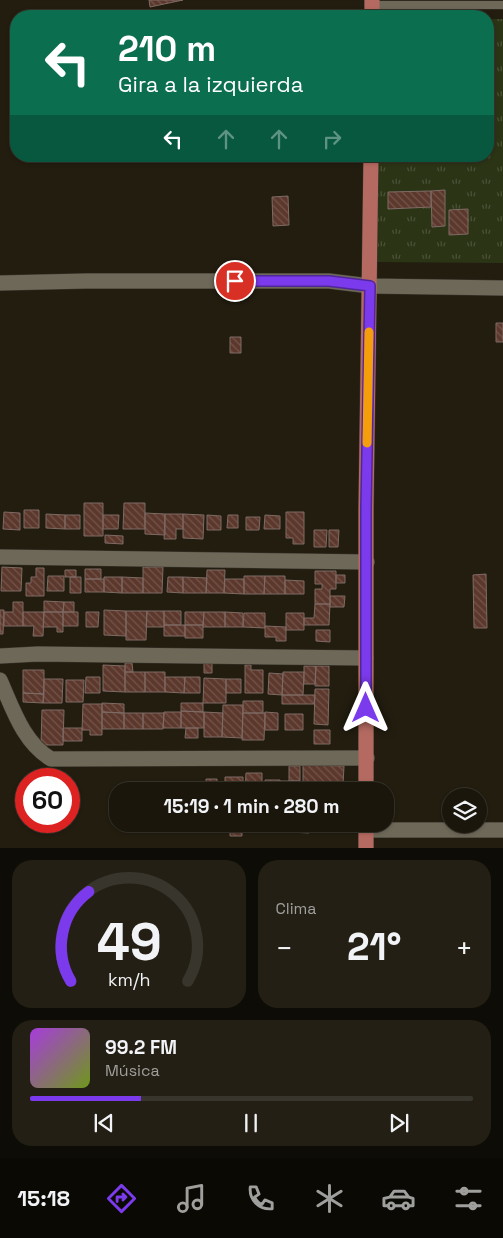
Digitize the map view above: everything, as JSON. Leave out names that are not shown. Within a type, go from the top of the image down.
[{"type":"main road","points":[[366,782],[366,508],[371,162]]},
{"type":"main road","points":[[366,832],[366,848]]},
{"type":"street","points":[[0,283],[329,281],[370,286],[503,288]]},
{"type":"street","points":[[0,558],[367,562]]},
{"type":"street","points":[[0,656],[38,654],[366,658]]},
{"type":"street","points":[[0,680],[25,734],[33,746],[51,759],[367,758]]},
{"type":"street","points":[[394,828],[503,830]]},
{"type":"lane","points":[[372,7],[503,5]]},
{"type":"green space","points":[[494,19],[503,19],[503,263],[377,262],[378,162],[494,162]]},
{"type":"building","points":[[149,0],[183,0],[150,7]]},
{"type":"building","points":[[445,190],[445,226],[432,227],[431,191]]},
{"type":"building","points":[[431,191],[431,207],[388,209],[388,192]]},
{"type":"building","points":[[288,196],[289,225],[273,226],[272,197]]},
{"type":"building","points":[[468,209],[468,234],[449,235],[449,210]]},
{"type":"building","points":[[496,323],[503,323],[503,342],[496,342]]},
{"type":"building","points":[[230,337],[241,337],[241,353],[230,353]]},
{"type":"building","points":[[84,503],[103,503],[103,536],[84,536]]},
{"type":"building","points":[[124,503],[145,503],[145,529],[123,529]]},
{"type":"building","points":[[24,510],[39,510],[39,528],[24,528]]},
{"type":"building","points":[[4,512],[20,513],[20,530],[3,529]]},
{"type":"building","points":[[286,512],[304,512],[304,544],[293,544],[293,538],[286,538]]},
{"type":"building","points":[[145,513],[165,514],[165,535],[145,534]]},
{"type":"building","points":[[46,514],[65,515],[65,529],[46,528]]},
{"type":"building","points":[[165,514],[183,514],[183,529],[176,529],[176,539],[164,539]]},
{"type":"building","points":[[183,514],[204,515],[203,539],[183,538]]},
{"type":"building","points":[[65,515],[80,515],[80,529],[65,529]]},
{"type":"building","points":[[103,515],[119,515],[118,529],[103,529]]},
{"type":"building","points":[[207,515],[221,516],[221,530],[207,530]]},
{"type":"building","points":[[228,515],[238,515],[238,528],[227,528]]},
{"type":"building","points":[[265,515],[280,516],[280,529],[264,529]]},
{"type":"building","points":[[246,517],[260,517],[259,530],[246,530]]},
{"type":"building","points":[[314,530],[327,530],[326,547],[314,547]]},
{"type":"building","points":[[329,530],[339,530],[338,547],[329,547]]},
{"type":"building","points":[[105,535],[123,536],[123,544],[105,543]]},
{"type":"building","points":[[2,567],[22,568],[21,591],[1,591]]},
{"type":"building","points":[[143,567],[163,567],[162,593],[143,593]]},
{"type":"building","points":[[36,568],[44,568],[44,596],[26,596],[26,583],[31,583],[31,577],[36,577]]},
{"type":"building","points":[[85,569],[101,569],[101,579],[85,579]]},
{"type":"building","points":[[65,570],[76,570],[76,577],[65,577]]},
{"type":"building","points":[[207,570],[225,570],[224,593],[206,593]]},
{"type":"building","points":[[315,571],[336,571],[336,589],[330,589],[330,604],[315,604],[315,589],[322,589],[322,584],[315,584]]},
{"type":"building","points":[[486,574],[487,628],[474,628],[473,575]]},
{"type":"building","points":[[336,575],[345,575],[345,583],[336,583]]},
{"type":"building","points":[[48,576],[64,576],[64,591],[47,591]]},
{"type":"building","points":[[244,576],[265,576],[264,594],[244,594]]},
{"type":"building","points":[[265,576],[285,576],[285,594],[264,594]]},
{"type":"building","points":[[70,577],[81,577],[81,593],[70,593]]},
{"type":"building","points":[[104,577],[122,577],[122,593],[104,592]]},
{"type":"building","points":[[122,577],[143,578],[143,593],[122,593]]},
{"type":"building","points":[[168,577],[183,577],[183,593],[167,592]]},
{"type":"building","points":[[183,577],[207,578],[206,593],[183,593]]},
{"type":"building","points":[[85,579],[104,579],[104,592],[85,592]]},
{"type":"building","points":[[225,579],[244,579],[244,594],[224,593]]},
{"type":"building","points":[[285,580],[304,581],[304,594],[285,594]]},
{"type":"building","points":[[330,596],[345,596],[344,607],[330,607]]},
{"type":"building","points":[[44,601],[64,602],[63,612],[44,612]]},
{"type":"building","points":[[13,602],[23,602],[23,626],[4,626],[4,612],[13,612]]},
{"type":"building","points":[[64,602],[74,602],[74,612],[63,612]]},
{"type":"building","points":[[315,604],[330,604],[329,625],[304,625],[304,618],[314,618]]},
{"type":"building","points":[[0,610],[4,610],[3,634],[0,634]]},
{"type":"building","points":[[104,610],[126,611],[126,636],[104,635]]},
{"type":"building","points":[[126,611],[147,611],[146,640],[126,640]]},
{"type":"building","points":[[147,611],[164,611],[164,627],[146,627]]},
{"type":"building","points":[[164,611],[181,611],[181,625],[164,625]]},
{"type":"building","points":[[23,612],[44,612],[43,636],[33,636],[34,626],[23,626]]},
{"type":"building","points":[[44,612],[63,612],[63,632],[57,632],[57,627],[43,627]]},
{"type":"building","points":[[63,612],[78,612],[78,626],[63,626]]},
{"type":"building","points":[[86,612],[99,612],[98,627],[86,627]]},
{"type":"building","points":[[185,612],[204,612],[203,625],[185,625]]},
{"type":"building","points":[[204,612],[225,612],[225,627],[203,627]]},
{"type":"building","points":[[225,612],[243,613],[243,627],[225,627]]},
{"type":"building","points":[[244,613],[265,613],[265,628],[243,627]]},
{"type":"building","points":[[286,613],[304,613],[304,630],[286,630]]},
{"type":"building","points":[[164,625],[185,625],[185,636],[164,636]]},
{"type":"building","points":[[185,625],[203,625],[203,638],[185,638]]},
{"type":"building","points":[[265,626],[286,627],[286,641],[276,641],[276,637],[265,637]]},
{"type":"building","points":[[316,630],[330,630],[330,642],[316,641]]},
{"type":"building","points":[[204,662],[212,663],[212,673],[204,673]]},
{"type":"building","points":[[125,663],[132,663],[133,672],[125,672]]},
{"type":"building","points":[[103,665],[125,666],[125,692],[103,691]]},
{"type":"building","points":[[245,665],[251,665],[251,670],[263,670],[263,693],[245,693]]},
{"type":"building","points":[[304,666],[316,666],[315,684],[304,684]]},
{"type":"building","points":[[316,666],[329,666],[329,686],[315,686]]},
{"type":"building","points":[[23,670],[44,670],[44,694],[23,693]]},
{"type":"building","points":[[125,672],[145,672],[145,692],[125,692]]},
{"type":"building","points":[[145,672],[165,672],[165,692],[145,692]]},
{"type":"building","points":[[283,672],[304,672],[303,695],[282,695]]},
{"type":"building","points":[[269,673],[283,674],[282,695],[268,694]]},
{"type":"building","points":[[86,677],[100,677],[100,693],[85,693]]},
{"type":"building","points":[[165,677],[185,677],[184,693],[165,692]]},
{"type":"building","points":[[185,677],[200,677],[200,693],[184,693]]},
{"type":"building","points":[[204,678],[226,679],[226,703],[203,703]]},
{"type":"building","points":[[44,679],[63,679],[62,703],[43,703]]},
{"type":"building","points":[[226,679],[241,679],[241,693],[226,693]]},
{"type":"building","points":[[66,680],[84,680],[83,702],[66,702]]},
{"type":"building","points":[[315,689],[329,689],[328,725],[314,724]]},
{"type":"building","points":[[23,693],[44,694],[43,703],[23,702]]},
{"type":"building","points":[[282,695],[315,695],[314,704],[282,704]]},
{"type":"building","points":[[243,701],[263,701],[263,713],[243,713]]},
{"type":"building","points":[[102,703],[124,704],[124,713],[102,712]]},
{"type":"building","points":[[181,703],[203,703],[203,712],[181,711]]},
{"type":"building","points":[[83,704],[102,704],[102,735],[90,735],[90,730],[82,730]]},
{"type":"building","points":[[223,705],[243,705],[242,738],[222,737]]},
{"type":"building","points":[[42,710],[64,710],[63,745],[41,745]]},
{"type":"building","points":[[181,711],[204,712],[204,728],[181,728]]},
{"type":"building","points":[[102,712],[124,713],[124,729],[102,729]]},
{"type":"building","points":[[164,712],[181,712],[181,728],[163,728]]},
{"type":"building","points":[[204,712],[223,713],[222,737],[204,737]]},
{"type":"building","points":[[265,712],[278,713],[278,730],[265,730]]},
{"type":"building","points":[[124,713],[143,713],[143,729],[124,729]]},
{"type":"building","points":[[143,713],[164,713],[163,729],[143,729]]},
{"type":"building","points":[[243,713],[265,713],[264,740],[242,740]]},
{"type":"building","points":[[285,714],[303,714],[303,730],[285,730]]},
{"type":"building","points":[[63,728],[82,728],[82,741],[63,741]]},
{"type":"building","points":[[186,728],[198,728],[198,738],[185,738]]},
{"type":"building","points":[[314,730],[330,730],[330,744],[314,744]]},
{"type":"building","points":[[303,765],[344,766],[343,782],[303,782]]},
{"type":"building","points":[[289,766],[300,766],[300,781],[289,781]]},
{"type":"building","points":[[246,773],[262,773],[262,782],[246,782]]},
{"type":"building","points":[[225,777],[243,777],[243,782],[225,782]]},
{"type":"building","points":[[206,779],[217,779],[217,782],[206,782]]},
{"type":"building","points":[[265,780],[280,780],[280,782],[265,782]]},
{"type":"building","points":[[280,781],[300,781],[300,782]]},
{"type":"building","points":[[230,832],[242,832],[242,836],[230,836]]},
{"type":"slow traffic","points":[[367,443],[369,332]]},
{"type":"route","points":[[235,281],[329,281],[370,286],[366,508],[366,708]]}]
